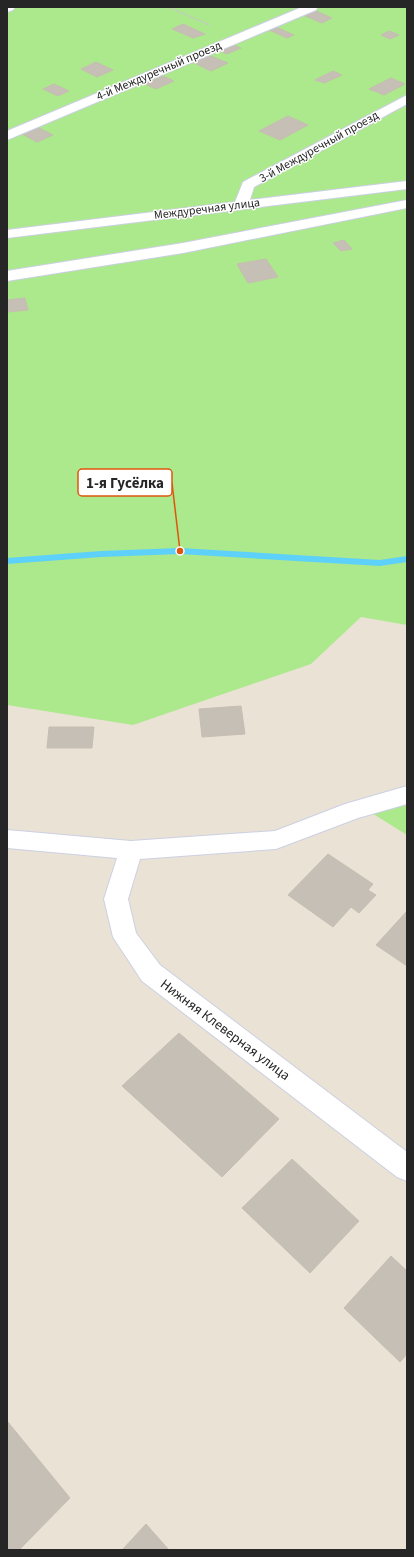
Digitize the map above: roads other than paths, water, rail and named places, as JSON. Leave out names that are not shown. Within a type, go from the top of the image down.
[{"type":"street","name":"4-й Междуречный проезд","points":[[7,136],[312,7]]},
{"type":"street","name":"3-й Междуречный проезд","points":[[241,204],[248,185],[407,99]]},
{"type":"street","name":"Междуречная улица","points":[[7,234],[241,204],[407,185]]},
{"type":"street","points":[[7,276],[183,248],[407,204]]},
{"type":"street","points":[[7,839],[131,850],[276,840],[353,810],[407,795]]},
{"type":"street","name":"Нижняя Клеверная улица","points":[[131,850],[116,899],[125,937],[151,973],[407,1168]]},
{"type":"waterway","points":[[7,561],[101,554],[180,551],[380,563],[407,559]]},
{"type":"place","name":"1-я Гусёлка","points":[[180,551]]}]
